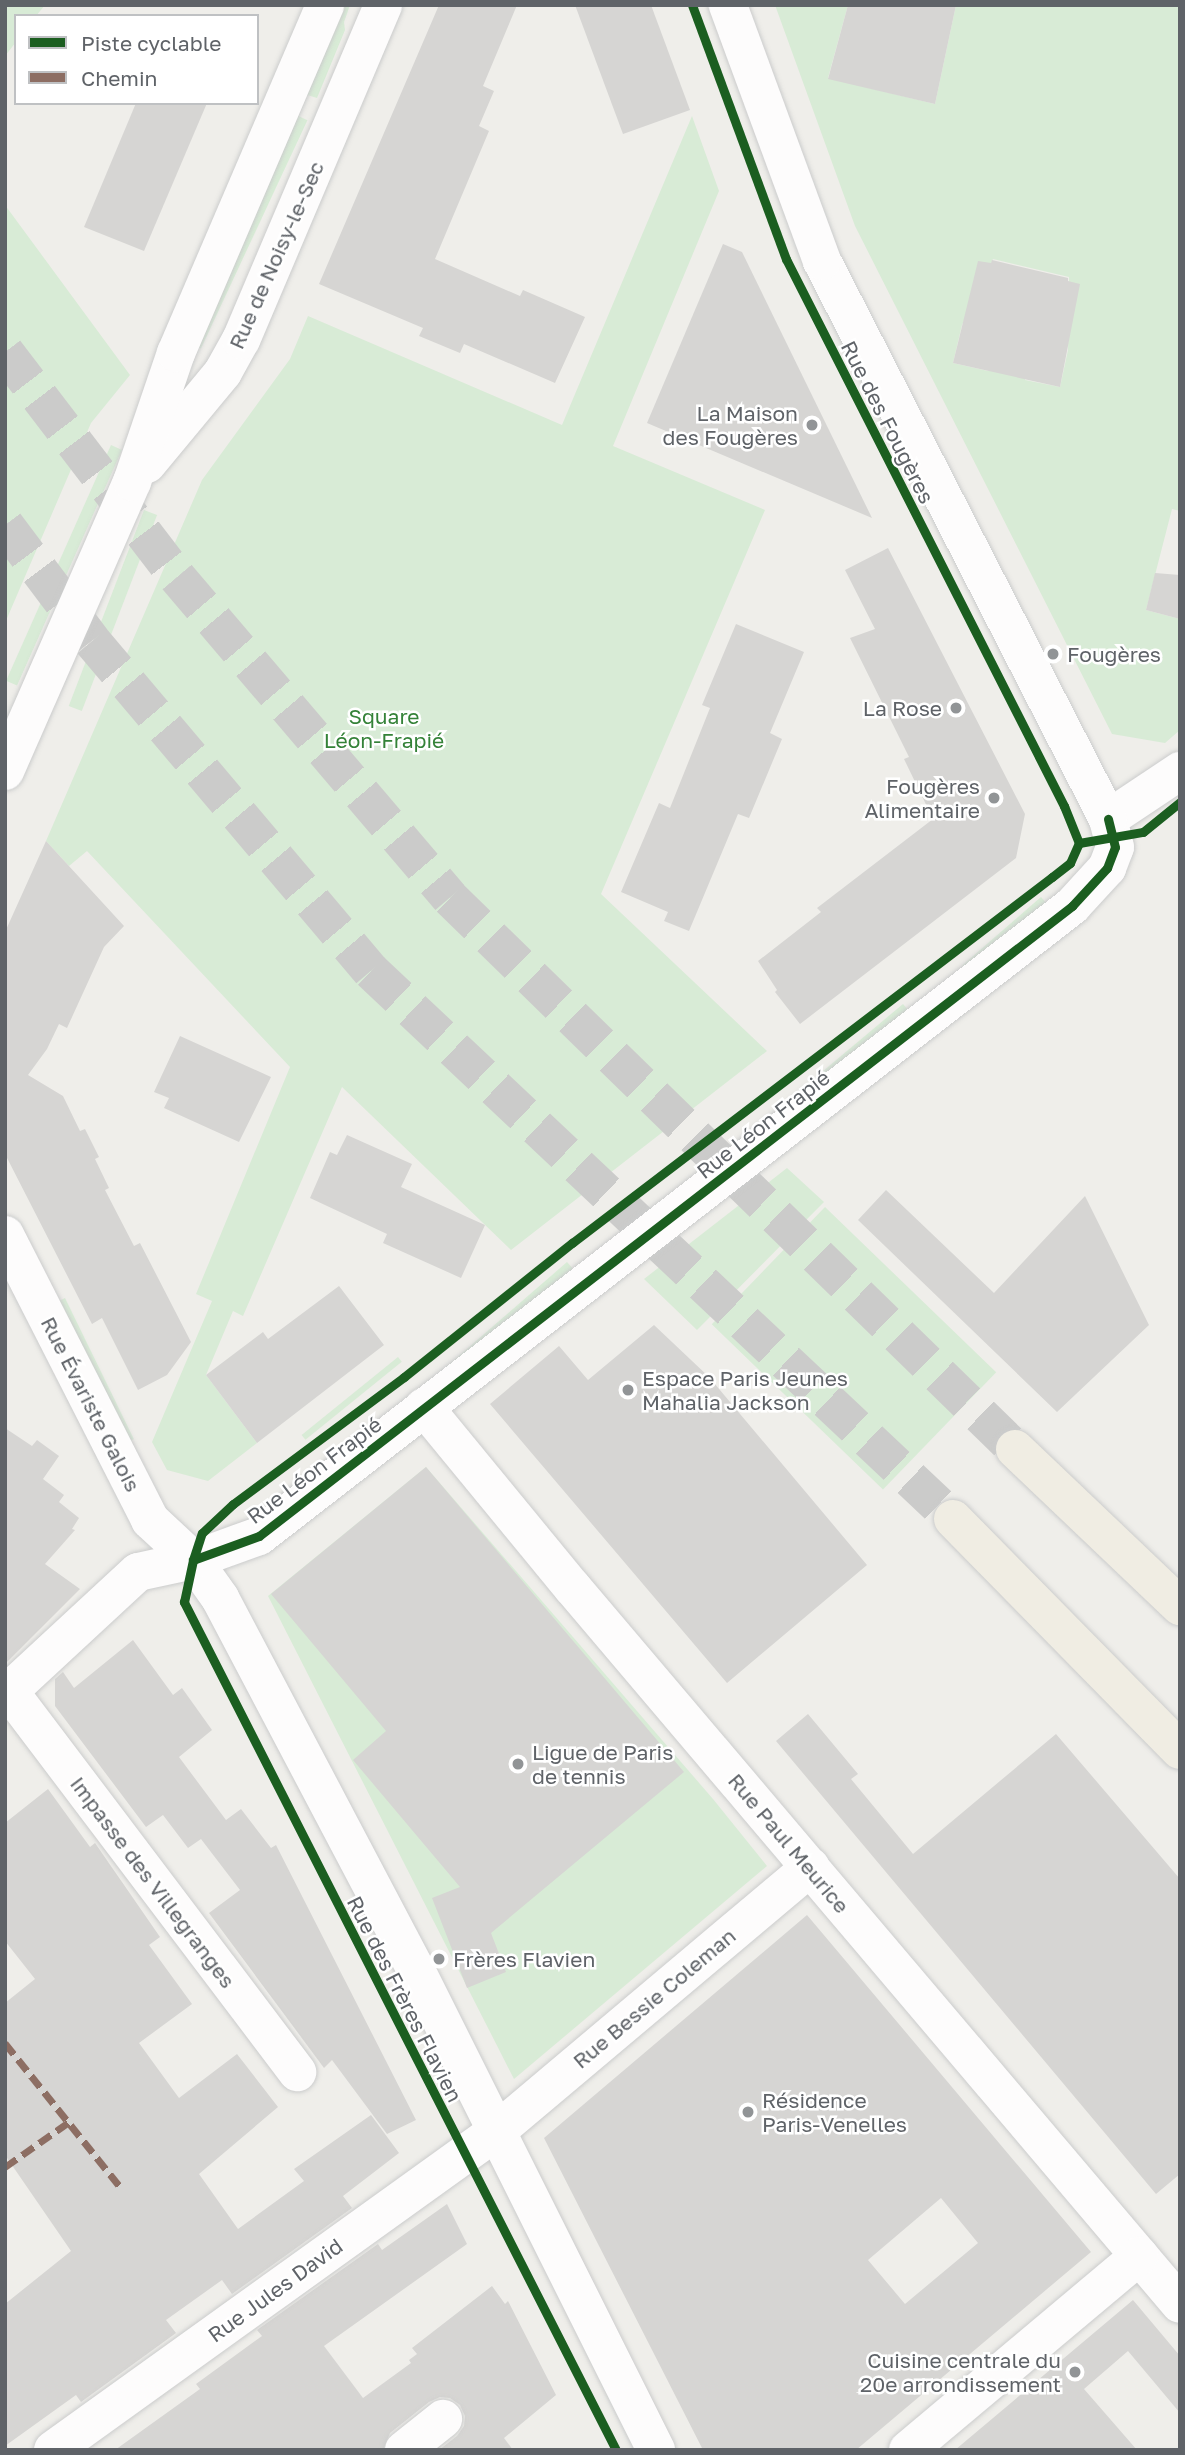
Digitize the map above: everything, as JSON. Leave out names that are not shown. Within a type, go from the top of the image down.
[{"type":"highway","points":[[1015,1449],[1180,1606]]},
{"type":"highway","points":[[953,1519],[1180,1750]]},
{"type":"street","name":"Rue de Noisy-le-Sec","points":[[5,771],[132,482],[176,354],[325,5]]},
{"type":"street","name":"Rue de Noisy-le-Sec","points":[[132,482],[223,372],[241,340],[383,5]]},
{"type":"street","name":"Rue des Fougères","points":[[728,5],[822,261],[1108,819]]},
{"type":"street","points":[[1108,819],[1180,771]]},
{"type":"street","name":"Rue Léon Frapié","points":[[7,1693],[138,1572],[193,1560],[259,1536],[1072,906],[1107,869],[1115,847],[1108,819]]},
{"type":"street","name":"Rue Évariste Galois","points":[[5,1235],[150,1520],[193,1560]]},
{"type":"street","name":"Rue Paul Meurice","points":[[424,1407],[572,1587],[1180,2304]]},
{"type":"street","name":"Rue des Frères Flavien","points":[[193,1560],[220,1598],[498,2131],[656,2450]]},
{"type":"street","name":"Impasse des Villegranges","points":[[7,1693],[297,2072]]},
{"type":"street","name":"Rue Bessie Coleman","points":[[498,2131],[811,1867]]},
{"type":"street","name":"Rue Jules David","points":[[52,2450],[498,2131]]},
{"type":"street","points":[[908,2450],[1139,2256]]},
{"type":"street","points":[[404,2450],[443,2420]]},
{"type":"green space","points":[[5,5],[45,5],[38,14],[14,14],[14,45],[5,56]]},
{"type":"green space","points":[[338,5],[350,5],[344,22],[345,30],[317,98],[301,93]]},
{"type":"green space","points":[[775,5],[848,5],[828,78],[935,104],[956,5],[1180,5],[1180,511],[1172,509],[1146,610],[1180,619],[1180,730],[1165,743],[1112,734],[855,226]],"holes":[[[993,259],[1069,277],[1068,350],[1060,387],[1025,380],[1029,362],[988,371],[953,363],[962,325]]]},
{"type":"green space","points":[[292,113],[307,120],[201,349],[186,341]]},
{"type":"green space","name":"Square Léon-Frapié","points":[[692,116],[719,191],[613,446],[765,510],[601,894],[767,1051],[511,1250],[342,1087],[243,1316],[233,1311],[206,1375],[257,1443],[208,1481],[167,1470],[152,1442],[212,1301],[196,1294],[290,1067],[87,851],[69,866],[46,841],[202,480],[290,359],[308,316],[562,425]]},
{"type":"green space","points":[[5,205],[130,375],[91,423],[5,623]]},
{"type":"green space","points":[[111,445],[122,450],[17,686],[6,681]]},
{"type":"green space","points":[[144,510],[157,515],[82,711],[69,706]]},
{"type":"green space","points":[[1041,897],[1047,904],[968,972],[963,965]]},
{"type":"green space","points":[[903,1004],[908,1010],[786,1112],[781,1106]]},
{"type":"green space","points":[[787,1168],[824,1202],[697,1330],[644,1279]]},
{"type":"green space","points":[[825,1207],[996,1372],[883,1490],[712,1324]]},
{"type":"green space","points":[[567,1262],[573,1269],[433,1390],[427,1383]]},
{"type":"green space","points":[[65,1298],[134,1439],[125,1443],[56,1302]]},
{"type":"green space","points":[[398,1357],[402,1362],[305,1440],[302,1435]]},
{"type":"green space","name":"Ligue de Paris de tennis","points":[[426,1467],[713,1799],[767,1866],[514,2079],[268,1596]]},
{"type":"building","points":[[439,5],[517,5],[483,86],[494,91],[479,126],[489,131],[435,259],[520,296],[523,290],[585,317],[555,383],[464,344],[460,353],[419,336],[423,328],[319,284]]},
{"type":"building","points":[[575,5],[651,5],[690,110],[623,134]]},
{"type":"building","points":[[848,5],[956,5],[935,104],[828,79]]},
{"type":"building","points":[[135,105],[206,105],[144,251],[84,227]]},
{"type":"building","points":[[723,244],[742,252],[872,518],[647,423]]},
{"type":"building","points":[[992,260],[1068,278],[1068,281],[1080,284],[1060,387],[953,363],[978,261],[991,263]]},
{"type":"building","points":[[888,548],[1025,814],[1016,858],[800,1024],[775,992],[777,990],[758,961],[821,912],[817,908],[933,819],[904,759],[909,757],[850,638],[875,629],[845,570]]},
{"type":"building","points":[[1155,573],[1180,575],[1180,619],[1146,610]]},
{"type":"building","points":[[736,624],[804,652],[770,733],[782,739],[749,818],[738,814],[689,931],[664,921],[668,912],[621,892],[659,803],[670,808],[710,708],[702,705]]},
{"type":"building","points":[[46,841],[124,926],[104,947],[67,1028],[59,1024],[47,1049],[28,1075],[63,1096],[80,1131],[85,1129],[99,1157],[95,1159],[109,1188],[105,1190],[134,1246],[140,1243],[191,1342],[167,1375],[138,1390],[102,1318],[92,1324],[5,1154],[5,932]]},
{"type":"building","points":[[180,1036],[271,1077],[239,1142],[164,1108],[169,1098],[154,1092]]},
{"type":"building","points":[[347,1135],[412,1164],[401,1187],[485,1225],[461,1278],[383,1243],[387,1234],[310,1198],[330,1152],[337,1155]]},
{"type":"building","points":[[886,1190],[994,1293],[1085,1196],[1149,1325],[1057,1412],[858,1220]]},
{"type":"building","points":[[339,1286],[384,1345],[257,1443],[206,1375],[263,1332],[268,1339]]},
{"type":"building","points":[[654,1325],[709,1377],[867,1565],[727,1683],[490,1404],[559,1346],[588,1380]]},
{"type":"building","points":[[5,1428],[32,1446],[37,1440],[59,1456],[43,1479],[64,1495],[59,1502],[79,1518],[72,1529],[75,1530],[45,1564],[80,1589],[5,1664]]},
{"type":"building","name":"Ligue de Paris de tennis","points":[[426,1467],[684,1772],[491,1933],[506,1972],[467,1988],[432,1898],[460,1887],[353,1760],[386,1731],[271,1594]]},
{"type":"building","points":[[133,1640],[173,1695],[182,1688],[212,1730],[179,1757],[226,1820],[241,1809],[271,1848],[276,1845],[416,2120],[387,2134],[332,2060],[324,2068],[209,1913],[240,1890],[201,1839],[188,1848],[163,1815],[146,1827],[55,1706],[55,1679],[63,1672],[74,1688]]},
{"type":"building","points":[[808,1714],[858,1774],[851,1779],[913,1854],[1056,1734],[1180,1879],[1180,2174],[1156,2194],[776,1741]]},
{"type":"building","points":[[48,1789],[90,1847],[95,1843],[160,1937],[149,1945],[192,2004],[139,2043],[179,2098],[237,2054],[278,2107],[199,2174],[238,2229],[304,2181],[294,2169],[371,2115],[399,2153],[343,2196],[352,2208],[232,2294],[222,2280],[166,2320],[176,2333],[81,2402],[76,2395],[5,2446],[5,2304],[71,2251],[5,2155],[5,2003],[35,1979],[5,1941],[5,1823]]},
{"type":"building","points":[[807,1915],[1091,2252],[856,2450],[703,2450],[544,2138]],"holes":[[[941,2198],[978,2243],[905,2304],[868,2260]]]},
{"type":"building","points":[[447,2204],[467,2244],[324,2346],[363,2398],[411,2363],[409,2360],[417,2354],[412,2348],[492,2286],[505,2304],[508,2301],[556,2395],[504,2438],[513,2450],[439,2450],[457,2436],[464,2426],[465,2416],[460,2405],[450,2398],[440,2397],[429,2402],[390,2433],[383,2450],[115,2450],[200,2389],[196,2384],[262,2336],[257,2330],[378,2244],[382,2250]]},
{"type":"building","name":"Cuisine centrale du 20e arrondissement","points":[[1133,2300],[1180,2356],[1180,2413],[1128,2351],[1084,2389],[1137,2450],[955,2450]]},
{"type":"tunnel","points":[[5,352],[177,577],[450,898],[1015,1449]]},
{"type":"tunnel","points":[[5,525],[92,641],[371,971],[953,1519]]},
{"type":"marked path","points":[[5,2043],[122,2189]]},
{"type":"marked path","points":[[5,2167],[69,2122]]},
{"type":"cycle path","points":[[692,5],[786,259],[1064,806],[1079,843]]},
{"type":"cycle path","points":[[1079,843],[1143,832],[1180,802]]},
{"type":"cycle path","points":[[193,1560],[259,1536],[1072,906],[1107,868],[1115,847],[1108,819]]},
{"type":"cycle path","points":[[616,2450],[184,1602],[193,1560],[202,1533],[233,1504],[404,1377],[572,1243],[1070,863],[1079,843]]},
{"type":"place","name":"La Maison des Fougères","points":[[812,425]]},
{"type":"place","name":"Fougères","points":[[1053,654]]},
{"type":"place","name":"La Rose","points":[[956,708]]},
{"type":"place","name":"Fougères Alimentaire","points":[[994,798]]},
{"type":"place","name":"Espace Paris Jeunes Mahalia Jackson","points":[[628,1390]]},
{"type":"place","name":"Ligue de Paris de tennis","points":[[518,1764]]},
{"type":"place","name":"Frères Flavien","points":[[439,1959]]},
{"type":"place","name":"Résidence Paris-Venelles","points":[[748,2112]]},
{"type":"place","name":"Cuisine centrale du 20e arrondissement","points":[[1075,2372]]}]
